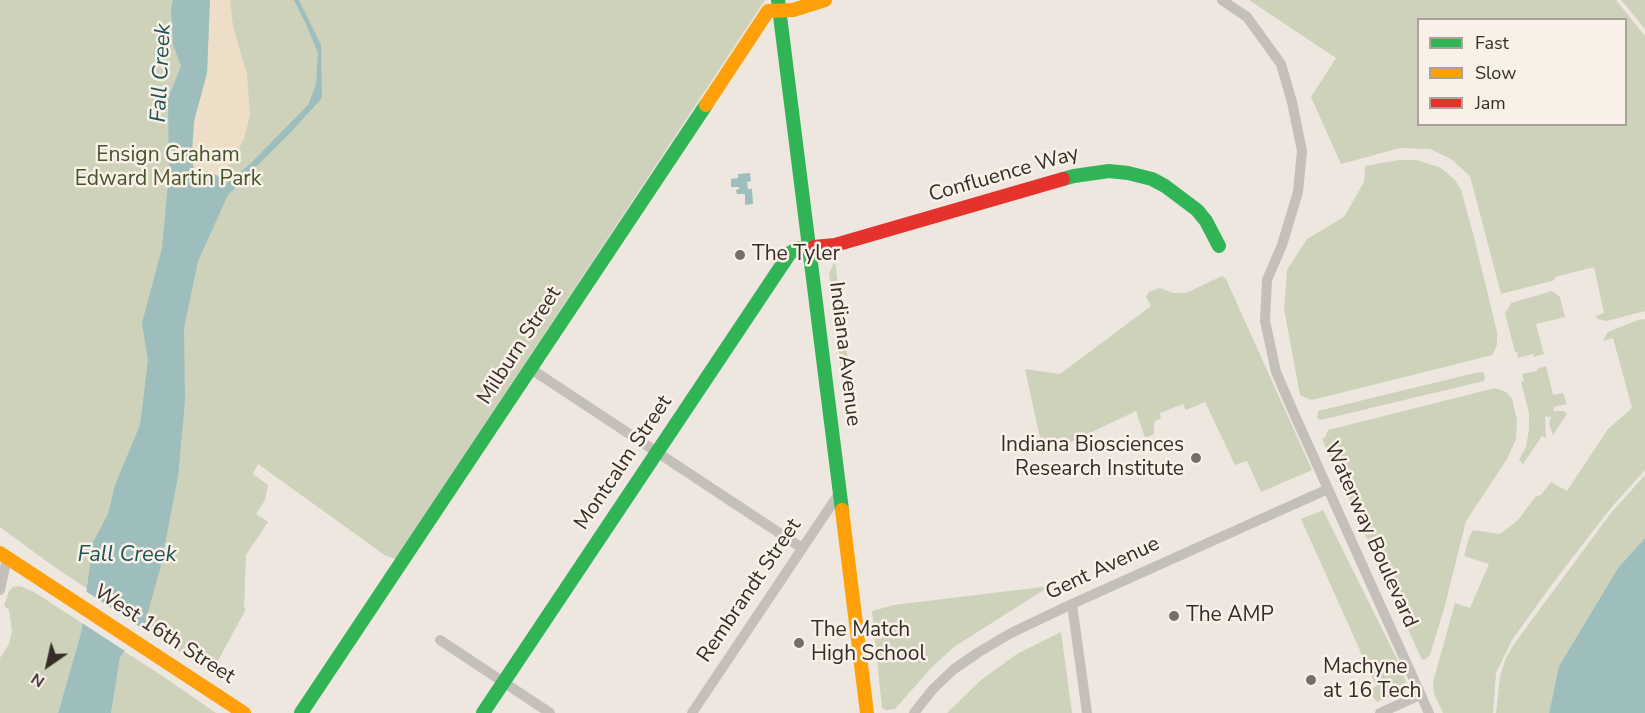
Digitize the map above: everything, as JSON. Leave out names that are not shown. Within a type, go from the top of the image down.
[{"type":"street","points":[[779,6],[793,10],[825,0]]},
{"type":"street","name":"Waterway Boulevard","points":[[1222,0],[1246,17],[1281,64],[1302,151],[1298,192],[1282,244],[1267,280],[1265,321],[1276,372],[1429,713]]},
{"type":"street","name":"Indiana Avenue","points":[[779,6],[867,713]]},
{"type":"street","name":"Milburn Street","points":[[301,713],[768,11],[779,6]]},
{"type":"street","name":"Confluence Way","points":[[809,247],[835,245],[1074,176],[1108,171],[1152,179],[1165,186],[1197,210],[1206,221],[1219,246]]},
{"type":"street","name":"Montcalm Street","points":[[483,713],[790,253],[798,248],[809,247]]},
{"type":"street","points":[[531,369],[802,548]]},
{"type":"street","name":"Gent Avenue","points":[[914,713],[933,689],[954,669],[1011,633],[1328,489]]},
{"type":"street","name":"Rembrandt Street","points":[[692,713],[840,491]]},
{"type":"street","points":[[0,590],[4,555]]},
{"type":"street","name":"West 16th Street","points":[[4,555],[244,713]]},
{"type":"street","points":[[1072,604],[1087,713]]},
{"type":"street","points":[[440,640],[550,713]]},
{"type":"street","points":[[1380,713],[1420,694]]},
{"type":"green space","name":"Ensign Graham Edward Martin Park","points":[[0,0],[765,0],[396,559],[386,556],[258,464],[253,474],[268,485],[265,500],[256,514],[268,522],[246,555],[244,608],[246,609],[212,672],[141,627],[142,625],[53,566],[0,527]]},
{"type":"green space","points":[[1249,0],[1616,0],[1645,36],[1645,311],[1607,321],[1597,319],[1596,316],[1604,313],[1594,267],[1501,294],[1470,176],[1451,159],[1430,149],[1400,148],[1341,164],[1311,97],[1336,58]]},
{"type":"green space","points":[[1621,0],[1645,0],[1645,29],[1628,8]]},
{"type":"green space","points":[[1399,160],[1417,160],[1441,168],[1455,180],[1461,190],[1497,332],[1497,345],[1492,355],[1312,400],[1304,397],[1300,395],[1284,309],[1287,270],[1307,239],[1344,217],[1364,182],[1365,166]]},
{"type":"green space","points":[[835,261],[851,383],[843,385],[829,273]]},
{"type":"green space","points":[[1222,276],[1226,279],[1312,470],[1261,492],[1247,461],[1235,465],[1205,402],[1186,410],[1183,404],[1160,413],[1161,418],[1154,422],[1154,434],[1145,438],[1136,411],[1048,453],[1043,452],[1025,369],[1060,374],[1151,306],[1146,297],[1149,292],[1160,288],[1173,293],[1186,293]]},
{"type":"green space","points":[[1552,291],[1560,297],[1565,317],[1536,324],[1544,354],[1518,358],[1505,314],[1511,303]]},
{"type":"green space","points":[[1645,319],[1645,470],[1610,509],[1512,640],[1496,673],[1493,713],[1443,713],[1434,694],[1433,682],[1455,603],[1470,608],[1489,564],[1464,556],[1473,530],[1500,534],[1518,520],[1536,496],[1541,495],[1551,482],[1567,491],[1608,429],[1632,408],[1613,338],[1603,340],[1608,332]]},
{"type":"green space","points":[[1546,366],[1553,395],[1563,393],[1567,404],[1554,407],[1554,411],[1564,411],[1567,414],[1553,435],[1549,424],[1551,417],[1545,416],[1546,438],[1542,436],[1523,464],[1519,460],[1526,447],[1529,413],[1521,382],[1524,381],[1522,374],[1537,371]]},
{"type":"green space","points":[[1483,372],[1484,381],[1321,420],[1317,418],[1318,411]]},
{"type":"green space","points":[[1495,388],[1506,392],[1512,398],[1517,420],[1516,439],[1507,459],[1466,521],[1430,655],[1422,660],[1322,439],[1328,430]]},
{"type":"green space","points":[[1645,475],[1645,538],[1618,568],[1559,666],[1549,713],[1496,713],[1500,677],[1505,660],[1514,644],[1611,513]]},
{"type":"green space","points":[[1323,510],[1401,667],[1406,682],[1401,693],[1377,702],[1369,692],[1376,686],[1301,519]]},
{"type":"green space","points":[[20,586],[34,592],[82,623],[58,713],[0,713],[0,658],[9,644],[12,631],[9,610],[4,606],[9,591],[13,587]]},
{"type":"green space","points":[[1050,586],[954,647],[932,667],[895,709],[882,708],[872,611],[894,605]]},
{"type":"green space","points":[[1061,632],[1072,713],[947,713],[981,680],[1017,654]]},
{"type":"green space","points":[[125,652],[216,713],[111,713],[120,658]]},
{"type":"sand","points":[[210,0],[230,0],[233,26],[247,74],[250,115],[244,139],[230,165],[218,176],[207,172],[193,174],[194,121],[207,73]]},
{"type":"water","name":"Fall Creek","points":[[173,0],[210,0],[207,73],[194,121],[192,151],[194,173],[207,171],[218,176],[226,184],[250,164],[308,105],[316,84],[318,53],[294,0],[299,0],[321,45],[322,98],[228,195],[198,261],[184,328],[185,401],[178,477],[160,569],[145,623],[120,658],[111,713],[58,713],[81,633],[93,542],[108,514],[115,485],[140,425],[148,360],[142,323],[162,248],[169,174],[168,99],[181,66],[173,45],[171,9]]},
{"type":"water","points":[[750,173],[751,181],[747,182],[748,189],[752,189],[753,204],[745,205],[745,194],[737,194],[736,190],[739,187],[731,187],[731,179],[738,178],[738,174]]},
{"type":"water","points":[[1645,538],[1645,713],[1549,713],[1559,666],[1618,568]]},
{"type":"pier","points":[[84,590],[143,629],[128,653],[79,621]]},
{"type":"traffic: fast","points":[[778,0],[842,510]]},
{"type":"traffic: fast","points":[[301,713],[706,105]]},
{"type":"traffic: fast","points":[[1063,179],[1109,171],[1152,179],[1197,210],[1206,221],[1219,246]]},
{"type":"traffic: fast","points":[[483,713],[790,253],[798,248],[814,247]]},
{"type":"traffic: slow","points":[[706,105],[768,11],[793,10],[825,0]]},
{"type":"traffic: slow","points":[[842,510],[867,713]]},
{"type":"traffic: slow","points":[[0,553],[244,713]]},
{"type":"traffic: jam","points":[[814,247],[835,245],[1063,179]]},
{"type":"place","name":"The Tyler","points":[[740,255]]},
{"type":"place","name":"Indiana Biosciences Research Institute","points":[[1196,458]]},
{"type":"place","name":"The AMP","points":[[1174,616]]},
{"type":"place","name":"The Match High School","points":[[799,643]]},
{"type":"place","name":"Machyne at 16 Tech","points":[[1311,680]]}]
